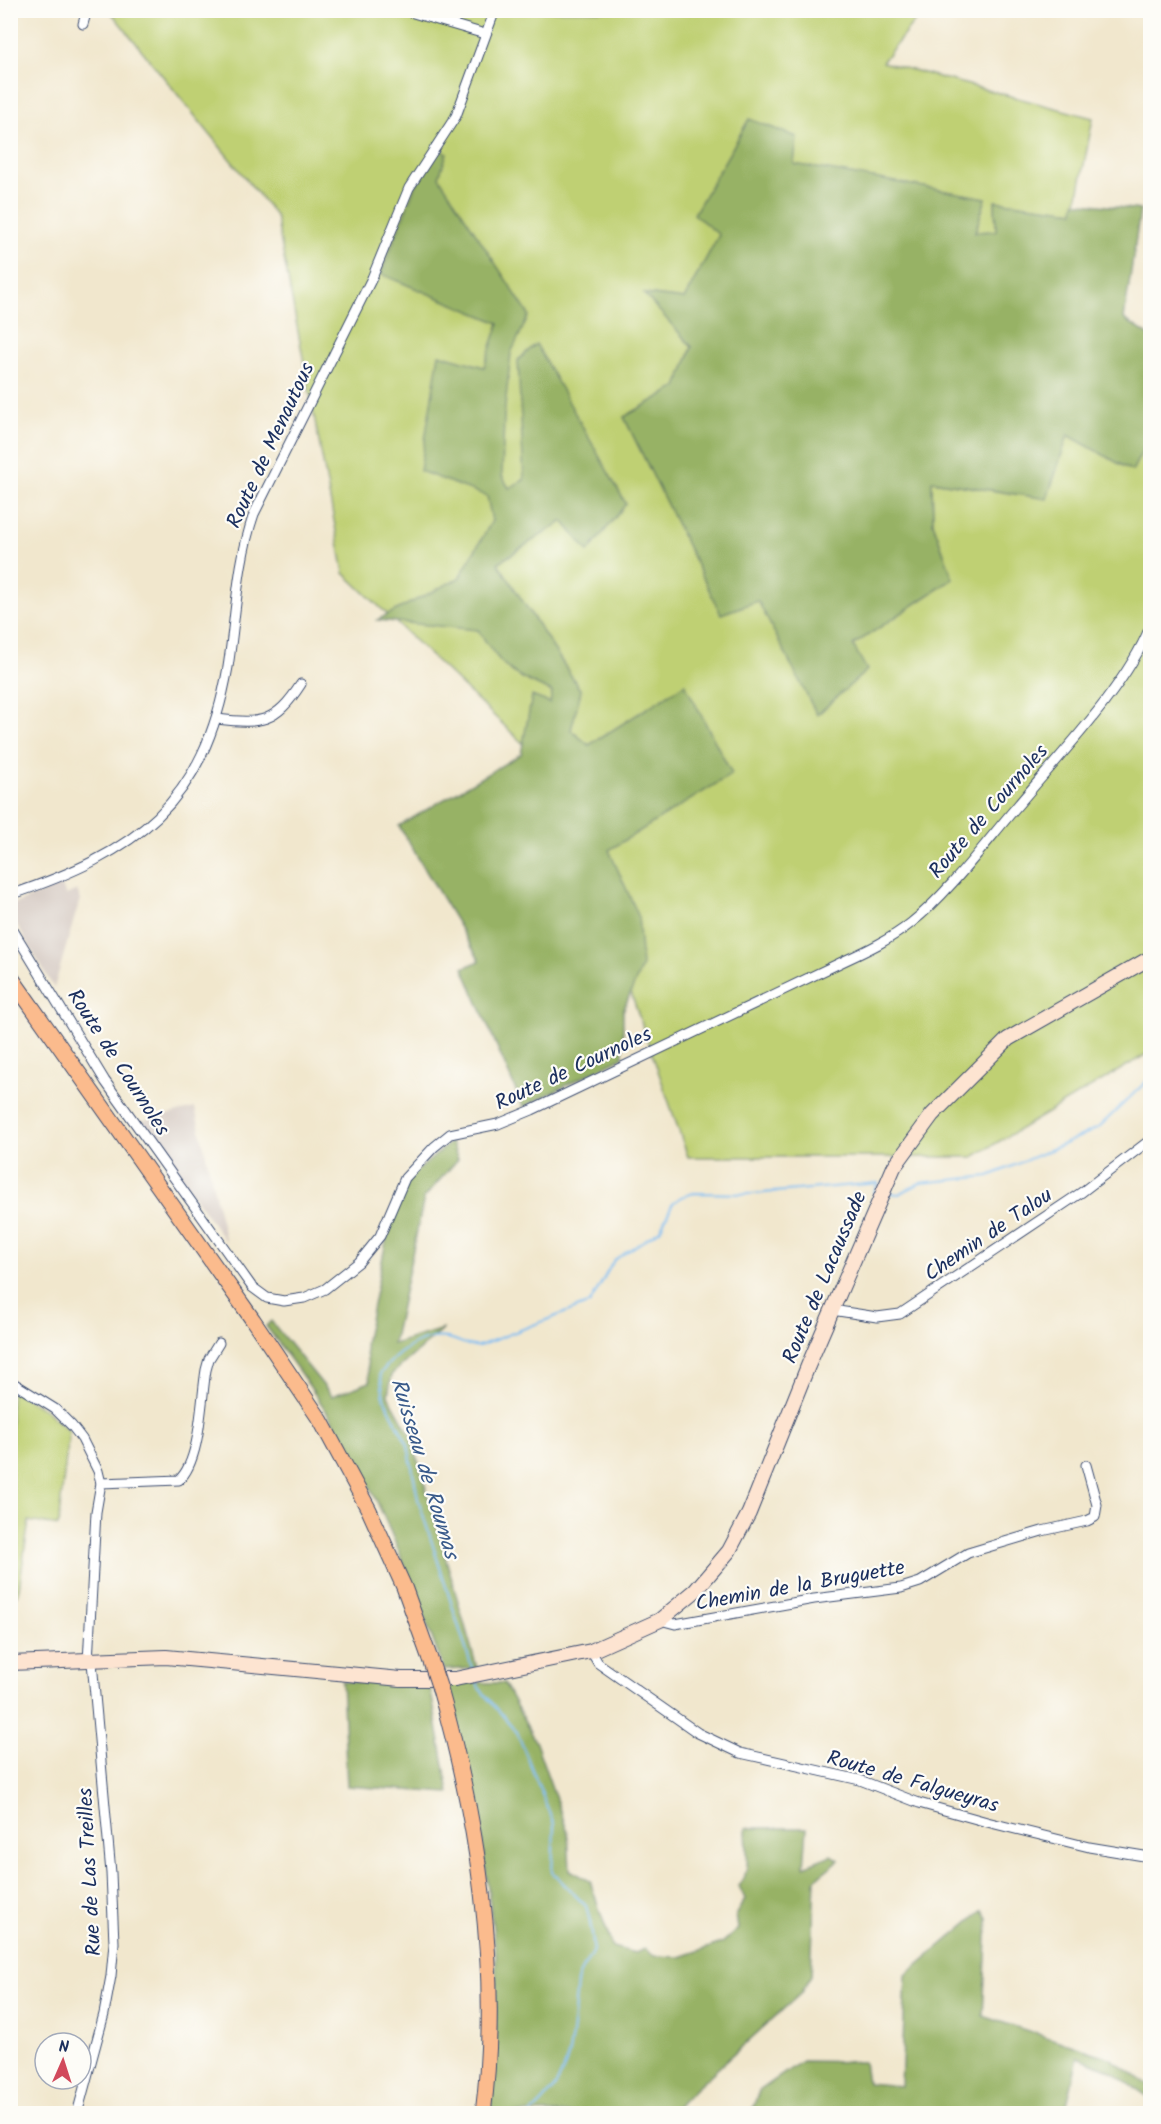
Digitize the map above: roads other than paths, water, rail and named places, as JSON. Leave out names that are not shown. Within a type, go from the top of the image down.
[{"type":"main road","points":[[10,976],[253,1320],[321,1421],[369,1510],[404,1587],[440,1689],[458,1750],[485,1912],[489,1990],[483,2114]]},
{"type":"street","points":[[83,24],[87,10]]},
{"type":"street","points":[[403,10],[486,34]]},
{"type":"street","name":"Route de Menautous","points":[[10,895],[58,879],[111,852],[150,825],[181,793],[205,752],[217,719],[228,667],[244,542],[254,514],[372,278],[409,188],[456,116],[495,10]]},
{"type":"street","name":"Route de Cournoles","points":[[10,925],[105,1081],[252,1287],[267,1298],[284,1301],[304,1298],[325,1289],[359,1262],[380,1236],[405,1178],[450,1134],[498,1124],[532,1110],[888,940],[913,922],[979,851],[1098,709],[1144,644],[1150,627]]},
{"type":"street","points":[[217,719],[249,723],[269,718],[293,697],[301,684]]},
{"type":"street","name":"Route de Lacaussade","points":[[10,1663],[90,1662],[166,1657],[401,1679],[455,1679],[482,1676],[591,1651],[660,1620],[695,1591],[729,1551],[749,1513],[832,1310],[894,1167],[932,1115],[1008,1039],[1150,958]]},
{"type":"street","name":"Chemin de Talou","points":[[832,1310],[877,1317],[900,1314],[1082,1192],[1150,1140]]},
{"type":"street","points":[[10,1381],[55,1409],[72,1426],[93,1459],[101,1483],[179,1480],[187,1472],[193,1454],[206,1370],[209,1359],[219,1343]]},
{"type":"street","name":"Chemin de la Bruguette","points":[[660,1620],[675,1624],[802,1601],[901,1588],[920,1582],[957,1559],[979,1549],[1095,1517],[1097,1505],[1086,1465]]},
{"type":"street","name":"Rue de Las Treilles","points":[[77,2114],[104,2014],[114,1943],[111,1873],[90,1662],[96,1512],[101,1483]]},
{"type":"street","name":"Route de Falgueyras","points":[[591,1651],[598,1663],[698,1733],[740,1753],[860,1780],[919,1803],[987,1822],[1089,1847],[1150,1857]]},
{"type":"waterway","name":"Ruisseau de Roumas","points":[[889,1193],[899,1194],[920,1183],[989,1176],[1064,1144],[1098,1128],[1150,1078]]},
{"type":"waterway","name":"Ruisseau de Roumas","points":[[473,1671],[418,1499],[408,1445],[384,1398],[380,1374],[393,1359],[418,1342],[447,1338],[470,1346],[479,1346],[590,1303],[614,1260],[660,1230],[673,1203],[681,1197],[694,1193],[751,1194],[878,1183],[874,1192],[878,1193]]},
{"type":"waterway","name":"Ruisseau de Roumas","points":[[476,1679],[479,1688],[517,1732],[554,1824],[552,1872],[586,1906],[593,1941],[593,1950],[578,1978],[572,2038],[564,2070],[545,2100],[530,2114]]}]
